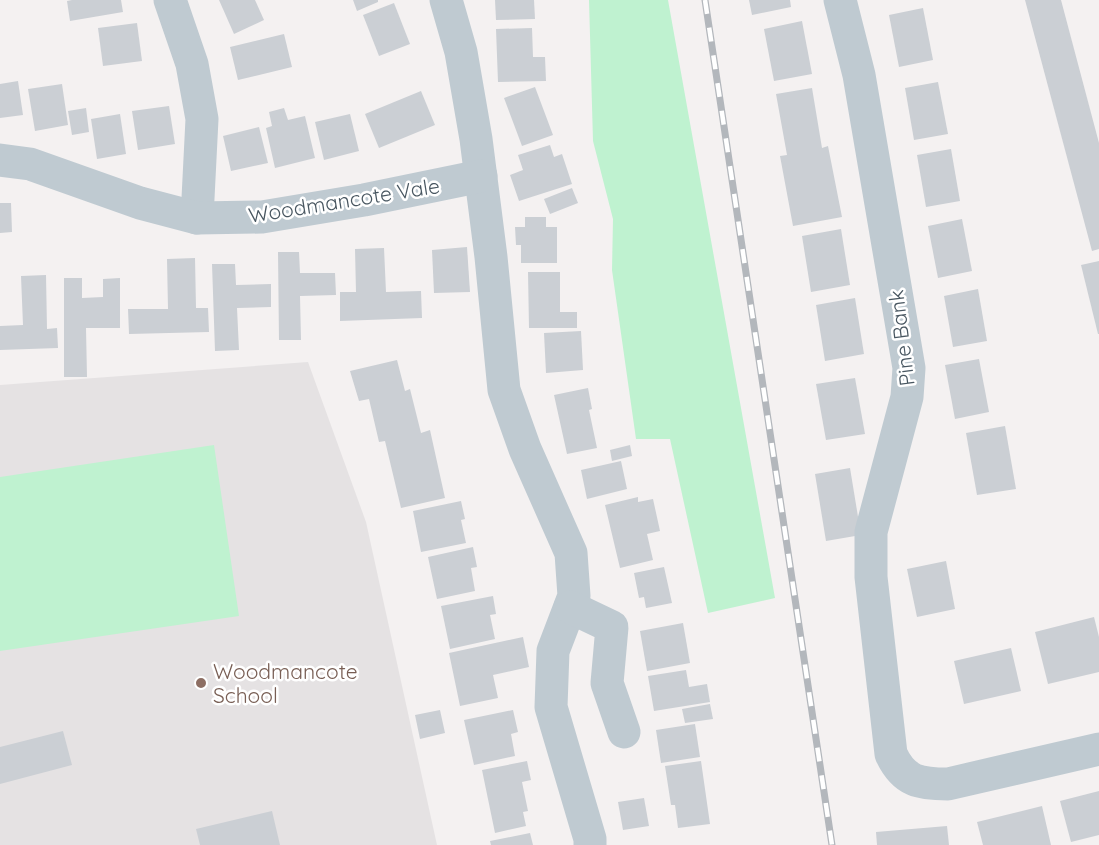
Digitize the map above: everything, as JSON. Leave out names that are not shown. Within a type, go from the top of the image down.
[{"type":"street","points":[[170,0],[192,64],[202,119],[197,218]]},
{"type":"street","points":[[446,0],[461,52],[476,139],[504,390],[525,449],[571,553],[574,596],[553,651],[551,707],[590,845]]},
{"type":"street","name":"Pine Bank","points":[[840,0],[859,75],[909,368],[907,397],[871,532],[871,577],[891,754],[897,766],[909,777],[925,784],[948,784],[1099,749]]},
{"type":"street","name":"Woodmancote Vale","points":[[0,160],[30,164],[140,203],[197,218],[262,217],[364,200],[481,176]]},
{"type":"street","points":[[570,607],[612,627],[607,683],[624,732]]},
{"type":"shaded area","name":"Woodmancote School","points":[[308,362],[366,522],[437,845],[0,845],[0,385]]},
{"type":"green space","points":[[589,0],[668,0],[775,598],[708,613],[670,439],[636,439],[612,270],[613,219],[593,141]]},
{"type":"green space","points":[[214,445],[239,616],[0,651],[0,477]]},
{"type":"building","points":[[121,0],[123,12],[70,21],[67,1]]},
{"type":"building","points":[[219,0],[255,0],[264,20],[234,34]]},
{"type":"building","points":[[353,0],[378,0],[378,2],[357,11]]},
{"type":"building","points":[[495,0],[534,0],[535,19],[496,20]]},
{"type":"building","points":[[749,0],[790,0],[791,7],[752,15]]},
{"type":"building","points":[[1025,0],[1061,0],[1099,143],[1099,249],[1092,251]]},
{"type":"building","points":[[394,3],[410,44],[379,56],[363,15]]},
{"type":"building","points":[[923,8],[933,60],[899,67],[889,15]]},
{"type":"building","points":[[802,21],[812,74],[774,81],[764,29]]},
{"type":"building","points":[[137,23],[142,61],[103,66],[98,28]]},
{"type":"building","points":[[532,28],[533,57],[545,57],[546,81],[498,82],[496,29]]},
{"type":"building","points":[[284,34],[292,67],[238,80],[230,47]]},
{"type":"building","points":[[18,81],[23,115],[0,118],[0,84]]},
{"type":"building","points":[[938,82],[948,134],[914,140],[905,88]]},
{"type":"building","points":[[62,84],[68,125],[35,131],[28,89]]},
{"type":"building","points":[[535,87],[553,135],[522,146],[504,98]]},
{"type":"building","points":[[812,88],[822,148],[828,146],[842,217],[793,226],[780,156],[787,155],[776,94]]},
{"type":"building","points":[[421,91],[435,125],[379,148],[365,114]]},
{"type":"building","points":[[169,106],[175,144],[138,150],[132,111]]},
{"type":"building","points":[[86,108],[89,132],[72,135],[68,111]]},
{"type":"building","points":[[284,108],[288,120],[305,116],[315,158],[275,168],[266,128],[272,126],[269,112]]},
{"type":"building","points":[[120,114],[126,154],[97,159],[91,119]]},
{"type":"building","points":[[350,114],[359,151],[324,160],[315,122]]},
{"type":"building","points":[[259,127],[268,163],[231,171],[223,136]]},
{"type":"building","points":[[550,145],[554,157],[562,154],[572,184],[519,201],[510,175],[523,170],[518,155]]},
{"type":"building","points":[[951,149],[960,201],[926,207],[917,155]]},
{"type":"building","points":[[572,188],[578,203],[550,214],[544,199]]},
{"type":"building","points":[[0,203],[11,203],[12,232],[0,233]]},
{"type":"building","points":[[525,217],[546,217],[546,227],[557,227],[557,263],[521,263],[521,245],[516,245],[515,227],[525,227]]},
{"type":"building","points":[[962,219],[972,271],[938,278],[928,226]]},
{"type":"building","points":[[841,229],[850,285],[811,292],[802,236]]},
{"type":"building","points":[[467,247],[470,292],[434,293],[432,250]]},
{"type":"building","points":[[384,248],[386,292],[421,291],[422,318],[340,321],[340,292],[356,292],[355,249]]},
{"type":"building","points":[[278,252],[299,252],[300,273],[335,273],[336,295],[300,296],[301,340],[279,340]]},
{"type":"building","points":[[195,258],[196,308],[208,308],[209,332],[129,334],[128,309],[168,309],[167,259]]},
{"type":"building","points":[[1099,261],[1099,334],[1098,334],[1081,265]]},
{"type":"building","points":[[212,264],[235,264],[236,285],[271,284],[271,307],[237,308],[239,350],[215,351]]},
{"type":"building","points":[[528,272],[560,272],[560,312],[577,312],[577,328],[529,328]]},
{"type":"building","points":[[46,275],[47,329],[57,328],[58,348],[0,350],[0,326],[23,325],[21,276]]},
{"type":"building","points":[[64,278],[82,278],[82,298],[103,297],[103,279],[120,278],[120,328],[86,328],[87,377],[64,377]]},
{"type":"building","points":[[978,289],[987,341],[953,347],[944,296]]},
{"type":"building","points":[[855,298],[864,354],[825,361],[816,305]]},
{"type":"building","points":[[581,331],[583,370],[546,373],[544,333]]},
{"type":"building","points":[[979,359],[989,412],[955,419],[945,365]]},
{"type":"building","points":[[397,360],[405,391],[410,389],[421,433],[430,430],[445,498],[401,508],[385,441],[379,442],[369,399],[359,401],[350,371]]},
{"type":"building","points":[[855,378],[865,434],[826,440],[816,384]]},
{"type":"building","points":[[588,388],[592,409],[589,410],[597,448],[567,454],[554,395]]},
{"type":"building","points":[[1005,426],[1016,489],[977,495],[966,433]]},
{"type":"building","points":[[630,445],[632,456],[612,461],[610,450]]},
{"type":"building","points":[[621,461],[627,489],[587,499],[581,470]]},
{"type":"building","points":[[850,468],[861,535],[826,541],[815,474]]},
{"type":"building","points":[[638,497],[638,502],[653,499],[660,531],[647,534],[653,560],[620,568],[605,505]]},
{"type":"building","points":[[461,501],[465,519],[461,520],[466,543],[421,552],[413,511]]},
{"type":"building","points":[[473,547],[477,567],[471,568],[475,591],[437,599],[428,557]]},
{"type":"building","points":[[946,561],[955,609],[917,617],[907,569]]},
{"type":"building","points":[[664,567],[672,603],[646,608],[644,597],[639,598],[634,573]]},
{"type":"building","points":[[493,596],[496,614],[490,615],[495,639],[450,649],[441,606]]},
{"type":"building","points":[[1094,617],[1099,637],[1099,672],[1048,684],[1035,632]]},
{"type":"building","points":[[683,623],[690,663],[647,671],[640,631]]},
{"type":"building","points":[[523,637],[529,667],[493,675],[498,698],[460,706],[449,653]]},
{"type":"building","points":[[1011,648],[1021,691],[964,704],[954,661]]},
{"type":"building","points":[[686,670],[689,687],[707,684],[710,702],[654,711],[648,676]]},
{"type":"building","points":[[710,704],[713,719],[685,723],[682,709]]},
{"type":"building","points":[[440,710],[445,733],[420,739],[415,715]]},
{"type":"building","points":[[513,710],[518,732],[511,734],[515,756],[474,765],[464,720]]},
{"type":"building","points":[[695,724],[700,757],[661,763],[656,730]]},
{"type":"building","points":[[63,731],[72,765],[0,784],[0,747]]},
{"type":"building","points":[[527,761],[531,780],[522,782],[528,811],[523,812],[526,826],[495,833],[482,770]]},
{"type":"building","points":[[701,761],[710,824],[678,828],[675,805],[671,805],[665,766]]},
{"type":"building","points":[[1099,791],[1099,835],[1071,842],[1060,801]]},
{"type":"building","points":[[644,798],[649,826],[623,830],[618,802]]},
{"type":"building","points":[[1042,806],[1051,845],[983,845],[977,822]]},
{"type":"building","points":[[272,811],[280,845],[200,845],[196,829]]},
{"type":"building","points":[[947,826],[949,845],[877,845],[876,832]]},
{"type":"building","points":[[530,833],[533,845],[491,845],[490,841]]},
{"type":"railway","points":[[705,0],[832,845]]},
{"type":"place","name":"Woodmancote School","points":[[201,683]]}]
